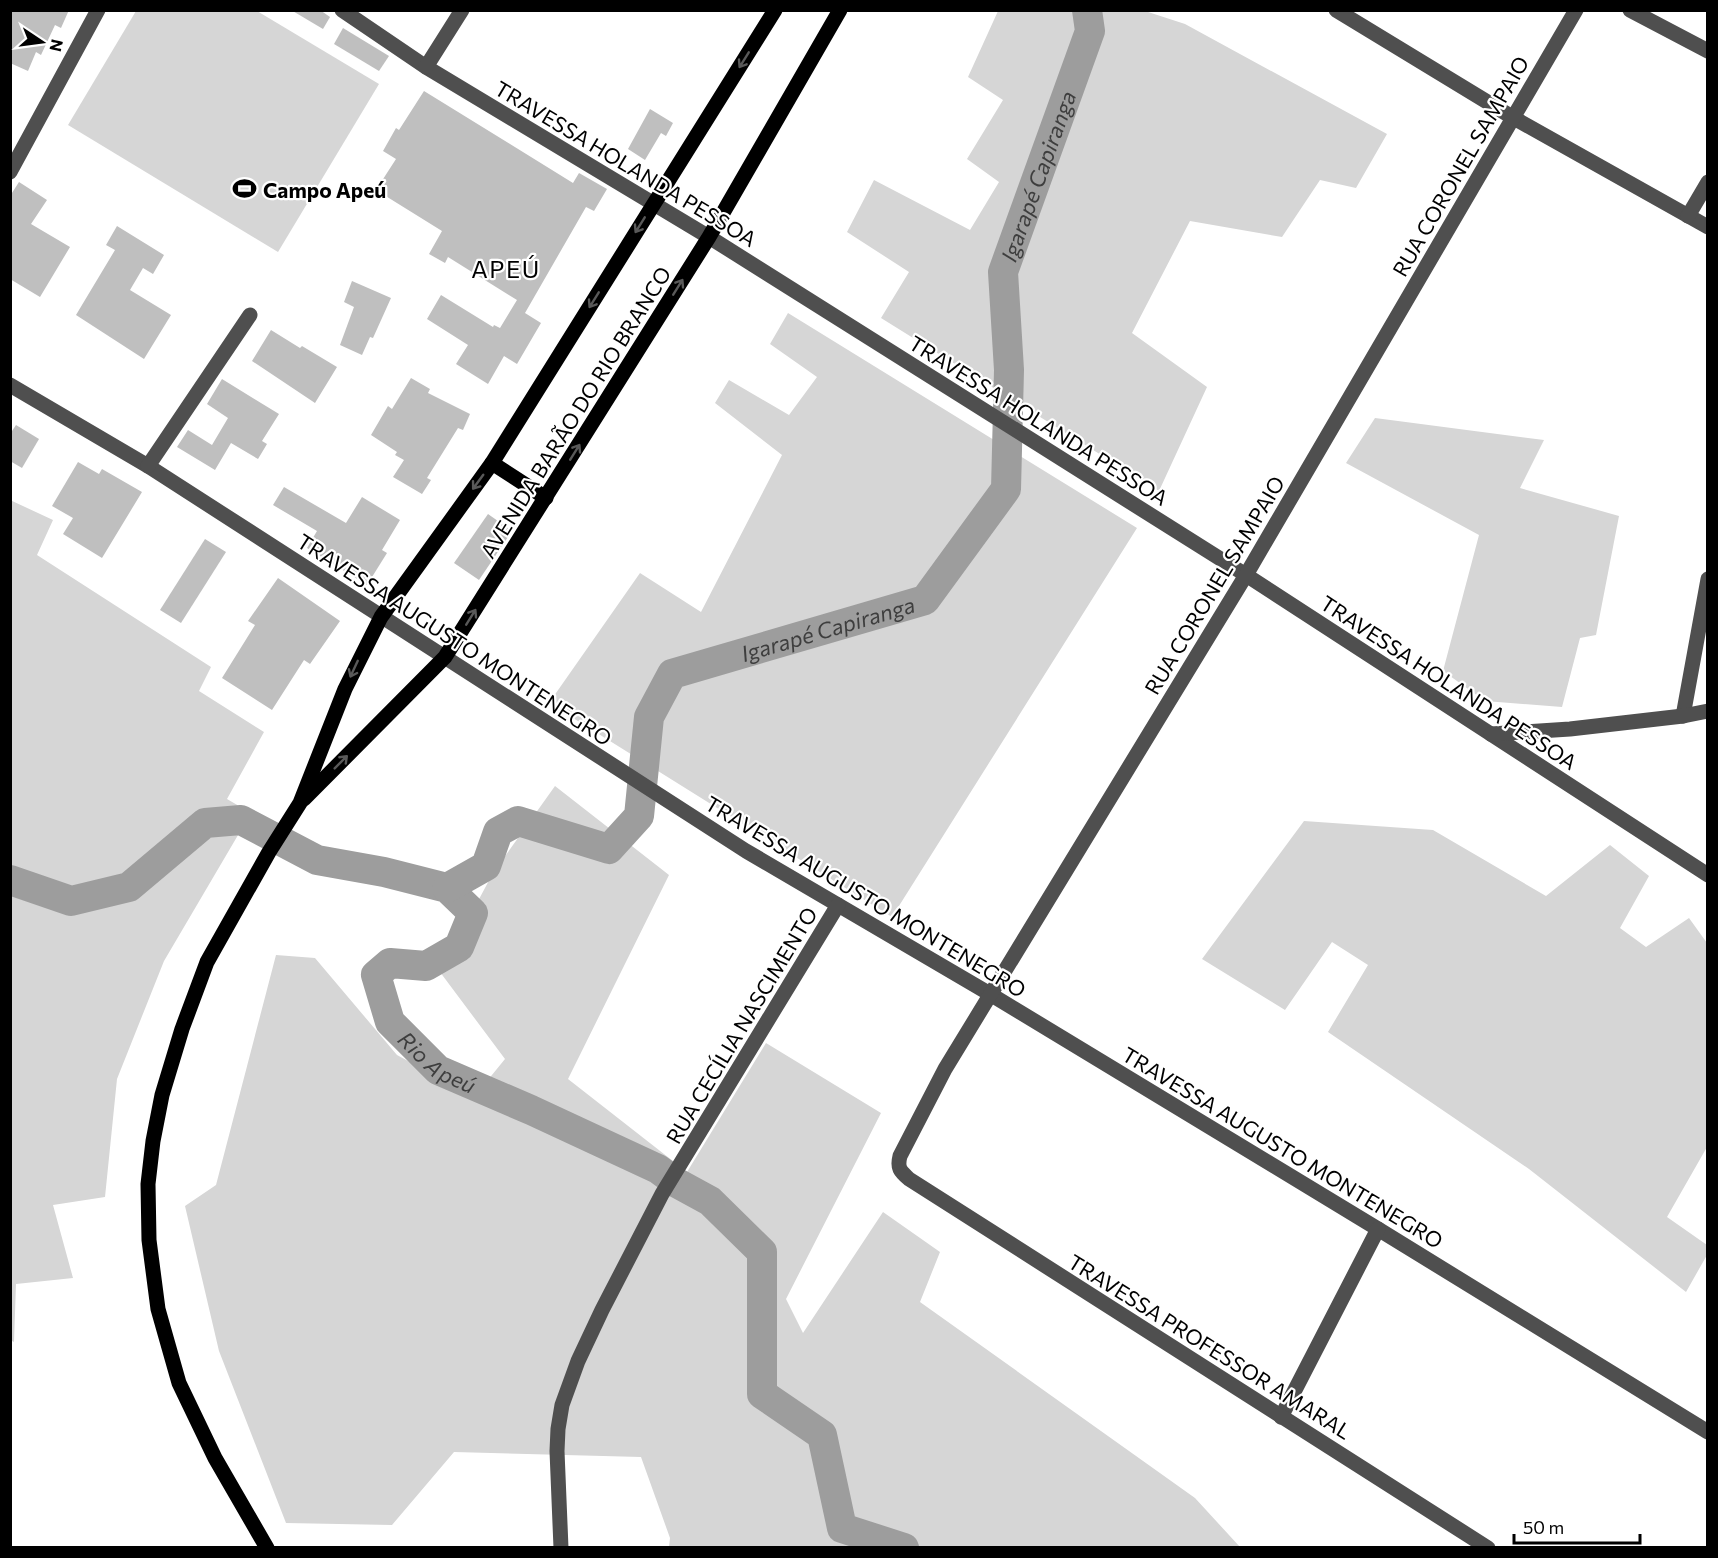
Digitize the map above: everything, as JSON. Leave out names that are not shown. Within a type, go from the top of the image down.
[{"type":"main road","name":"AVENIDA BARÃO DO RIO BRANCO","points":[[267,1548],[215,1458],[179,1383],[158,1309],[149,1240],[148,1184],[162,1095],[182,1029],[207,962],[268,852],[300,803],[345,689],[381,617],[492,463],[775,10]]},
{"type":"main road","name":"AVENIDA BARÃO DO RIO BRANCO","points":[[300,803],[445,657],[709,237],[840,10]]},
{"type":"main road","points":[[492,463],[546,498]]},
{"type":"street","points":[[10,172],[98,10]]},
{"type":"street","name":"TRAVESSA HOLANDA PESSOA","points":[[342,10],[426,67],[709,237],[1246,575],[1707,875]]},
{"type":"street","points":[[426,67],[462,10]]},
{"type":"street","points":[[1336,10],[1512,117],[1707,227]]},
{"type":"street","name":"RUA CORONEL SAMPAIO","points":[[909,1179],[900,1172],[898,1165],[900,1156],[945,1069],[1246,575],[1576,10]]},
{"type":"street","points":[[1630,10],[1707,51]]},
{"type":"street","points":[[1688,216],[1707,182]]},
{"type":"street","points":[[148,466],[250,315]]},
{"type":"street","name":"TRAVESSA AUGUSTO MONTENEGRO","points":[[10,385],[148,466],[746,851],[990,994],[1707,1432]]},
{"type":"street","points":[[1683,716],[1707,579]]},
{"type":"street","points":[[1491,734],[1570,729],[1683,716],[1707,711]]},
{"type":"street","name":"RUA CECÍLIA NASCIMENTO","points":[[561,1548],[556,1451],[558,1429],[562,1405],[578,1361],[662,1194],[838,905]]},
{"type":"street","name":"TRAVESSA PROFESSOR AMARAL","points":[[909,1179],[1488,1548]]},
{"type":"street","points":[[1281,1417],[1378,1229]]},
{"type":"shaded area","name":"Campo Apeú","points":[[136,11],[257,11],[379,84],[278,252],[68,125]]},
{"type":"shaded area","points":[[998,11],[1145,11],[1185,24],[1387,134],[1356,188],[1320,180],[1282,237],[1190,221],[1132,333],[1207,387],[1159,491],[881,318],[909,272],[847,232],[874,180],[970,230],[999,182],[967,159],[1003,100],[968,77]]},
{"type":"shaded area","points":[[788,313],[1137,528],[892,917],[549,703],[640,573],[701,612],[782,455],[715,403],[729,380],[789,415],[817,377],[770,344]]},
{"type":"shaded area","points":[[1375,418],[1544,440],[1520,488],[1619,516],[1596,635],[1580,638],[1562,707],[1485,701],[1443,671],[1479,535],[1346,463]]},
{"type":"shaded area","points":[[10,500],[53,520],[37,555],[211,667],[199,691],[264,732],[227,799],[251,813],[164,961],[117,1079],[105,1197],[53,1205],[73,1278],[16,1284],[14,1342],[10,1340]]},
{"type":"shaded area","points":[[555,786],[669,875],[568,1079],[687,1172],[766,1043],[881,1113],[786,1299],[803,1333],[883,1212],[940,1252],[920,1302],[1195,1498],[1240,1547],[669,1547],[670,1538],[641,1457],[454,1452],[392,1525],[286,1523],[219,1351],[185,1206],[216,1185],[276,955],[315,958],[397,1055],[474,1097],[505,1059],[440,972],[493,873]]},
{"type":"shaded area","points":[[1304,821],[1433,830],[1546,896],[1610,845],[1649,876],[1620,928],[1646,947],[1689,918],[1707,943],[1707,1147],[1667,1217],[1707,1245],[1707,1255],[1686,1292],[1529,1169],[1328,1032],[1368,965],[1332,942],[1285,1010],[1202,959]]},
{"type":"building","points":[[10,10],[69,10],[61,28],[55,25],[41,55],[36,52],[28,71],[10,63]]},
{"type":"building","points":[[291,10],[320,10],[330,17],[323,29]]},
{"type":"building","points":[[343,28],[389,56],[379,71],[334,44]]},
{"type":"building","points":[[424,91],[573,183],[579,173],[607,189],[594,211],[586,207],[525,313],[541,323],[517,364],[504,356],[488,384],[456,364],[468,345],[427,319],[441,295],[493,327],[494,325],[500,328],[517,300],[448,257],[445,263],[429,254],[442,231],[376,190],[396,159],[383,151],[396,128],[399,130]]},
{"type":"building","points":[[650,109],[673,123],[666,136],[661,133],[645,160],[628,149]]},
{"type":"building","points":[[19,182],[47,200],[31,224],[70,247],[40,297],[10,279],[10,196]]},
{"type":"building","points":[[117,226],[164,255],[153,274],[143,268],[130,290],[171,315],[144,359],[76,315],[115,250],[106,245]]},
{"type":"building","points":[[352,281],[391,298],[373,338],[370,337],[362,355],[340,345],[354,307],[344,302]]},
{"type":"building","points":[[271,330],[337,367],[315,403],[252,361]]},
{"type":"building","points":[[411,378],[430,389],[428,393],[470,414],[463,430],[458,428],[427,478],[431,480],[422,494],[393,477],[404,460],[395,455],[397,452],[371,435],[388,406],[392,409]]},
{"type":"building","points":[[222,379],[279,414],[262,441],[267,444],[258,459],[231,443],[215,470],[177,447],[188,430],[212,445],[228,418],[207,404]]},
{"type":"building","points":[[16,425],[39,439],[22,468],[10,461],[10,434]]},
{"type":"building","points":[[78,462],[99,474],[102,469],[142,492],[102,558],[63,534],[73,518],[52,506]]},
{"type":"building","points":[[284,487],[346,523],[362,497],[400,520],[382,550],[387,553],[367,585],[307,548],[317,531],[273,505]]},
{"type":"building","points":[[488,514],[512,531],[479,580],[454,563]]},
{"type":"building","points":[[205,539],[226,552],[181,623],[160,610]]},
{"type":"building","points":[[278,578],[340,621],[310,664],[304,660],[272,710],[222,678],[255,625],[248,621]]},
{"type":"waterway","name":"Igarapé Capiranga","points":[[447,888],[486,866],[498,832],[518,821],[609,849],[639,816],[649,717],[672,674],[925,600],[1006,489],[1009,370],[1003,272],[1090,31],[1087,10]]},
{"type":"waterway","name":"Rio Apeú","points":[[10,880],[71,901],[129,887],[205,823],[241,820],[317,860],[384,872],[447,888],[473,913],[459,947],[426,966],[390,963],[376,975],[390,1022],[438,1070],[658,1169],[677,1183],[710,1201],[762,1252],[762,1394],[822,1435],[842,1528],[904,1548]]},
{"type":"place","name":"Campo Apeú","points":[[245,189]]},
{"type":"district","name":"APEÚ","points":[[506,268]]}]
